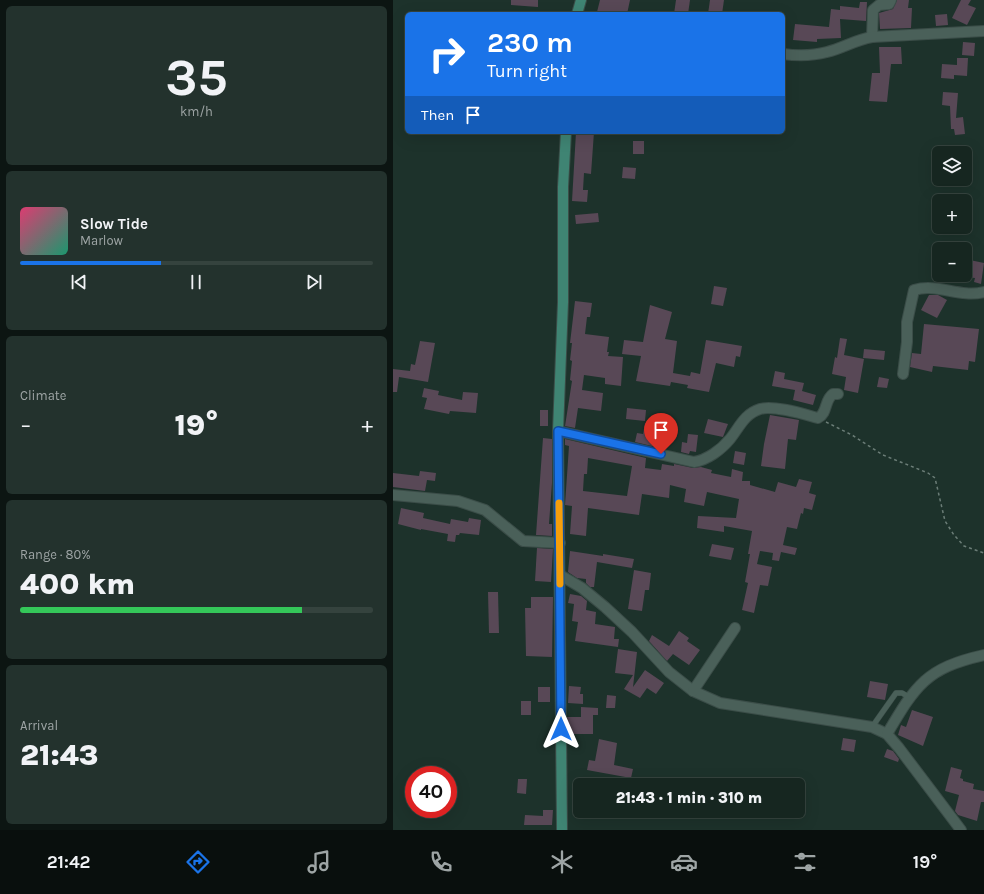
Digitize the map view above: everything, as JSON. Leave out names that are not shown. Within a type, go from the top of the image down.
[{"type":"street","points":[[578,12],[581,0]]},
{"type":"street","points":[[872,37],[873,10],[879,5],[889,4],[891,0]]},
{"type":"street","points":[[785,54],[814,55],[829,52],[860,39],[872,37],[984,31]]},
{"type":"street","points":[[562,830],[558,431],[563,302],[563,187],[566,134]]},
{"type":"street","points":[[903,374],[907,342],[907,322],[914,290],[931,287],[969,295],[984,292]]},
{"type":"street","points":[[558,431],[694,462],[710,456],[730,439],[742,420],[761,409],[779,410],[818,418],[825,412],[831,396],[833,394],[838,394]]},
{"type":"street","points":[[393,495],[458,501],[485,510],[523,541],[560,543]]},
{"type":"street","points":[[560,575],[582,588],[605,607],[632,632],[669,672],[693,691],[720,702],[872,727],[887,734],[933,791],[961,830]]},
{"type":"street","points":[[693,691],[735,628]]},
{"type":"street","points":[[887,734],[909,697],[919,685],[935,672],[960,660],[984,655]]},
{"type":"lane","points":[[872,727],[896,693],[902,693],[909,697]]},
{"type":"path","points":[[818,418],[852,435],[883,455],[928,473],[935,478],[945,521],[954,535],[964,546],[984,553]]},
{"type":"building","points":[[511,0],[538,0],[538,7],[511,5]]},
{"type":"building","points":[[600,0],[630,0],[627,12],[597,12]]},
{"type":"building","points":[[676,0],[690,0],[688,12],[674,12]]},
{"type":"building","points":[[710,0],[724,0],[722,12],[708,12]]},
{"type":"building","points":[[897,0],[909,0],[908,8],[912,8],[911,28],[880,29],[879,13],[893,9]]},
{"type":"building","points":[[961,0],[971,0],[968,5],[976,8],[967,25],[952,18]]},
{"type":"building","points":[[860,2],[867,2],[866,21],[840,19],[841,38],[817,39],[817,42],[793,40],[795,24],[829,27],[831,9],[840,10],[840,6],[859,8]]},
{"type":"building","points":[[947,14],[948,25],[936,26],[935,15]]},
{"type":"building","points":[[963,42],[975,43],[974,56],[962,55]]},
{"type":"building","points":[[879,47],[901,47],[902,64],[891,64],[887,102],[869,101],[872,73],[880,73]]},
{"type":"building","points":[[957,58],[968,58],[967,76],[954,75],[954,79],[941,78],[942,64],[957,65]]},
{"type":"building","points":[[943,92],[958,93],[956,118],[963,117],[965,134],[955,135],[954,129],[951,129],[950,106],[942,105]]},
{"type":"building","points":[[576,134],[594,134],[591,174],[584,173],[583,190],[588,190],[587,202],[572,201]]},
{"type":"building","points":[[633,141],[644,141],[644,154],[633,154]]},
{"type":"building","points":[[623,167],[636,168],[635,179],[622,178]]},
{"type":"building","points":[[598,213],[599,222],[576,224],[575,215]]},
{"type":"building","points":[[972,260],[984,263],[981,284],[974,282],[975,278],[972,278]]},
{"type":"building","points":[[714,286],[727,288],[723,306],[711,304]]},
{"type":"building","points":[[929,295],[938,295],[947,300],[937,318],[921,310]]},
{"type":"building","points":[[575,301],[592,303],[590,317],[587,317],[585,334],[609,337],[607,352],[609,352],[608,356],[623,357],[621,386],[605,384],[605,378],[584,375],[582,390],[603,393],[601,411],[578,408],[575,428],[565,426],[572,381],[570,380],[572,361],[570,360],[572,343],[570,343]]},
{"type":"building","points":[[650,305],[672,312],[665,339],[677,341],[673,373],[690,376],[691,372],[700,374],[706,340],[742,346],[740,357],[736,356],[734,367],[716,363],[709,392],[687,388],[688,385],[671,382],[670,386],[636,381],[641,356],[622,354],[624,340],[643,342]]},
{"type":"building","points":[[924,324],[979,329],[975,362],[969,361],[968,370],[933,366],[932,372],[910,367],[912,353],[921,354]]},
{"type":"building","points":[[840,338],[847,339],[844,355],[864,359],[858,393],[844,390],[846,377],[832,374],[835,357],[837,358]]},
{"type":"building","points":[[420,341],[435,343],[428,382],[399,377],[397,392],[393,392],[393,369],[410,371],[411,364],[415,365]]},
{"type":"building","points":[[864,349],[885,351],[884,360],[863,358]]},
{"type":"building","points":[[775,371],[785,373],[784,379],[804,383],[802,391],[816,395],[813,405],[793,400],[795,390],[772,386]]},
{"type":"building","points":[[879,377],[889,379],[887,388],[877,387]]},
{"type":"building","points":[[424,388],[439,391],[438,395],[462,400],[463,392],[478,393],[476,413],[450,411],[449,414],[424,409],[427,398],[422,397]]},
{"type":"building","points":[[627,408],[646,410],[645,421],[626,419]]},
{"type":"building","points":[[540,410],[548,410],[548,426],[540,426]]},
{"type":"building","points":[[770,415],[799,420],[796,440],[788,439],[785,469],[761,466]]},
{"type":"building","points":[[708,419],[728,424],[723,437],[704,433]]},
{"type":"building","points":[[645,423],[660,425],[656,447],[635,442],[637,433],[643,434]]},
{"type":"building","points":[[688,434],[698,435],[696,452],[690,451],[689,454],[681,452],[682,442],[687,443]]},
{"type":"building","points":[[543,438],[552,439],[552,483],[549,524],[552,524],[552,536],[536,535]]},
{"type":"building","points":[[565,439],[646,458],[645,468],[661,470],[662,464],[674,466],[674,464],[693,468],[701,467],[712,470],[711,473],[731,477],[732,469],[743,472],[742,481],[750,481],[750,485],[775,492],[778,482],[796,487],[799,479],[812,482],[809,493],[816,495],[812,510],[804,508],[803,514],[801,513],[797,529],[787,527],[783,545],[797,548],[795,555],[781,552],[779,561],[772,560],[773,553],[760,551],[757,564],[772,567],[768,586],[760,585],[754,613],[742,610],[748,583],[745,582],[752,531],[724,526],[724,532],[697,528],[698,516],[736,518],[739,499],[707,492],[704,506],[684,502],[686,489],[670,485],[669,498],[642,494],[639,515],[588,508],[586,536],[570,534],[572,506],[565,505],[569,446],[565,445]],"holes":[[[588,458],[632,466],[627,496],[583,491],[584,474],[587,474]]]},
{"type":"building","points":[[735,451],[746,453],[744,465],[733,463]]},
{"type":"building","points":[[420,471],[436,473],[435,481],[427,480],[425,491],[393,487],[393,473],[419,476]]},
{"type":"building","points":[[401,508],[424,513],[423,518],[450,524],[451,519],[468,522],[469,518],[481,520],[479,535],[460,533],[459,535],[456,535],[455,542],[447,541],[448,534],[421,530],[398,524]]},
{"type":"building","points":[[712,544],[734,548],[731,560],[709,556]]},
{"type":"building","points":[[537,548],[553,549],[551,582],[535,581]]},
{"type":"building","points":[[570,551],[634,559],[632,568],[597,562],[594,587],[590,587],[586,583],[586,579],[577,578],[568,572]]},
{"type":"building","points":[[634,570],[651,573],[649,590],[645,590],[642,611],[628,609]]},
{"type":"building","points":[[488,592],[498,592],[499,633],[489,633]]},
{"type":"building","points":[[570,594],[581,596],[587,601],[586,610],[596,612],[595,624],[615,627],[614,639],[619,639],[618,647],[575,641],[578,622],[572,621],[574,604],[568,603]]},
{"type":"building","points":[[531,597],[553,597],[552,657],[526,656],[525,608],[531,608]]},
{"type":"building","points":[[679,631],[689,638],[687,641],[700,650],[689,665],[673,654],[667,661],[649,641],[652,635],[669,646]]},
{"type":"building","points":[[618,649],[637,652],[633,687],[645,670],[664,683],[656,694],[647,688],[640,698],[624,689],[633,675],[615,673]]},
{"type":"building","points":[[870,681],[888,684],[885,700],[867,697]]},
{"type":"building","points":[[569,686],[581,687],[580,694],[583,694],[583,704],[568,703]]},
{"type":"building","points":[[538,687],[550,687],[550,702],[538,702]]},
{"type":"building","points":[[607,695],[616,696],[615,708],[606,708]]},
{"type":"building","points":[[521,701],[531,701],[531,715],[521,715]]},
{"type":"building","points":[[581,707],[598,708],[598,715],[593,715],[593,734],[568,734],[567,717],[581,717]]},
{"type":"building","points":[[912,710],[933,717],[923,746],[898,735],[901,725],[906,727]]},
{"type":"building","points":[[843,738],[856,740],[854,752],[841,750]]},
{"type":"building","points":[[599,739],[617,743],[614,765],[633,769],[631,778],[587,770],[589,760],[595,761]]},
{"type":"building","points":[[887,749],[893,751],[899,759],[898,762],[884,757]]},
{"type":"building","points":[[951,767],[962,770],[960,778],[963,779],[963,781],[974,784],[973,789],[984,791],[984,802],[981,802],[977,821],[958,815],[955,811],[959,795],[945,791]]},
{"type":"building","points":[[518,779],[527,779],[526,794],[517,793]]},
{"type":"building","points":[[543,810],[553,810],[552,825],[524,825],[525,815],[543,816]]},
{"type":"slow traffic","points":[[559,503],[560,584]]},
{"type":"route","points":[[561,729],[558,431],[661,454]]}]
